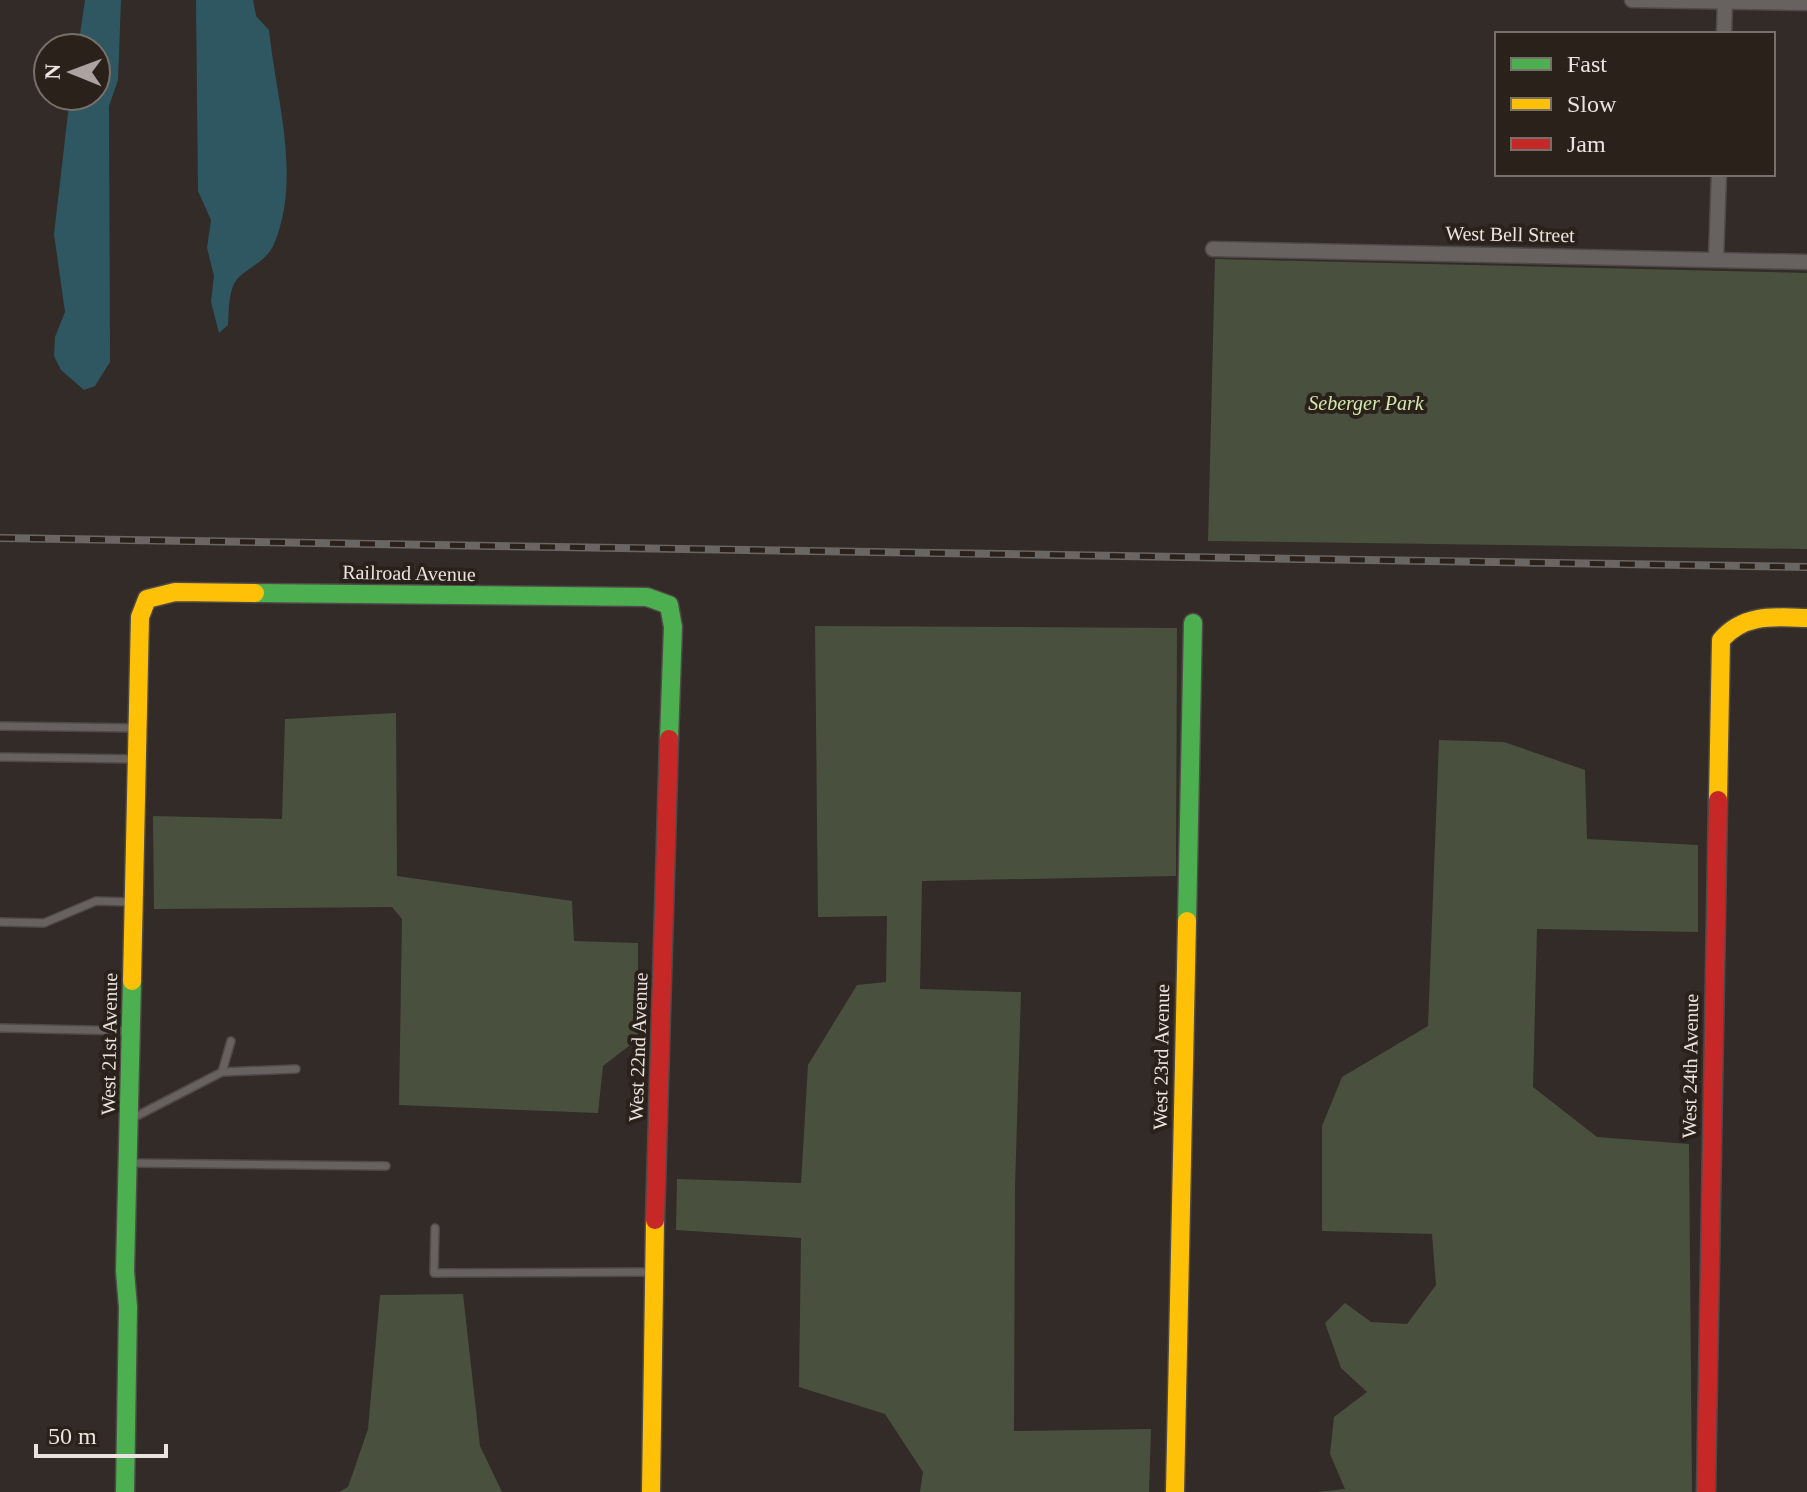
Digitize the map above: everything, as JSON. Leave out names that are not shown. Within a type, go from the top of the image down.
[{"type":"street","points":[[1632,0],[1807,3]]},
{"type":"street","points":[[1724,32],[1725,1]]},
{"type":"street","points":[[1716,258],[1719,176]]},
{"type":"street","name":"West Bell Street","points":[[1213,249],[1807,262]]},
{"type":"street","name":"Railroad Avenue","points":[[147,599],[175,592],[647,597],[669,605]]},
{"type":"street","name":"West 21st Avenue","points":[[125,1492],[136,760],[140,617],[147,599]]},
{"type":"street","name":"West 22nd Avenue","points":[[651,1492],[654,1272],[673,627],[669,605]]},
{"type":"street","name":"West 24th Avenue","points":[[1706,1492],[1721,640],[1730,628],[1746,620],[1807,618]]},
{"type":"street","name":"West 23rd Avenue","points":[[1175,1492],[1193,623]]},
{"type":"lane","points":[[0,726],[137,728]]},
{"type":"lane","points":[[0,757],[136,760]]},
{"type":"lane","points":[[0,922],[44,923],[96,901],[134,902]]},
{"type":"lane","points":[[0,1028],[131,1031]]},
{"type":"lane","points":[[222,1072],[231,1041]]},
{"type":"lane","points":[[129,1120],[222,1072],[296,1069]]},
{"type":"lane","points":[[128,1163],[386,1166]]},
{"type":"lane","points":[[435,1228],[434,1273],[654,1272]]},
{"type":"green space","name":"Seberger Park","points":[[1215,259],[1807,273],[1807,549],[1208,541]]},
{"type":"green space","points":[[815,626],[1177,628],[1176,876],[922,881],[920,989],[1021,992],[1015,1187],[1014,1431],[1151,1429],[1149,1492],[920,1492],[923,1472],[885,1414],[799,1387],[801,1238],[676,1230],[677,1179],[801,1183],[808,1065],[857,985],[886,982],[887,916],[818,917]]},
{"type":"green space","points":[[396,713],[397,876],[572,901],[574,941],[638,943],[638,1039],[603,1066],[598,1113],[399,1105],[402,919],[392,907],[154,909],[153,816],[282,819],[285,719]]},
{"type":"green space","points":[[1439,740],[1504,742],[1585,770],[1587,839],[1698,845],[1698,932],[1537,929],[1533,1087],[1597,1137],[1689,1144],[1692,1492],[1317,1492],[1345,1489],[1330,1454],[1334,1417],[1367,1392],[1341,1368],[1325,1323],[1345,1303],[1371,1322],[1407,1324],[1436,1285],[1432,1234],[1322,1231],[1322,1126],[1342,1077],[1428,1026]]},
{"type":"green space","points":[[463,1294],[480,1446],[502,1492],[339,1492],[348,1487],[368,1429],[380,1295]]},
{"type":"water","points":[[85,0],[121,0],[118,80],[112,97],[112,32],[80,32]]},
{"type":"water","points":[[196,0],[253,0],[256,16],[269,30],[287,165],[282,219],[274,244],[267,255],[238,278],[232,288],[228,325],[219,333],[211,302],[214,276],[207,248],[211,220],[198,191]]},
{"type":"water","points":[[68,112],[109,112],[110,362],[95,386],[84,390],[61,370],[54,356],[55,337],[65,312],[54,234]]},
{"type":"railway","points":[[0,538],[1807,567]]},
{"type":"traffic: fast","points":[[255,593],[647,597],[669,605],[673,627],[669,739]]},
{"type":"traffic: fast","points":[[1187,921],[1193,623]]},
{"type":"traffic: fast","points":[[125,1492],[128,1307],[125,1271],[132,981]]},
{"type":"traffic: slow","points":[[132,981],[140,617],[147,599],[175,592],[255,593]]},
{"type":"traffic: slow","points":[[1718,800],[1721,640],[1740,625],[1761,618],[1807,618]]},
{"type":"traffic: slow","points":[[1175,1492],[1187,921]]},
{"type":"traffic: slow","points":[[651,1492],[655,1220]]},
{"type":"traffic: jam","points":[[655,1220],[669,739]]},
{"type":"traffic: jam","points":[[1706,1492],[1718,800]]}]
